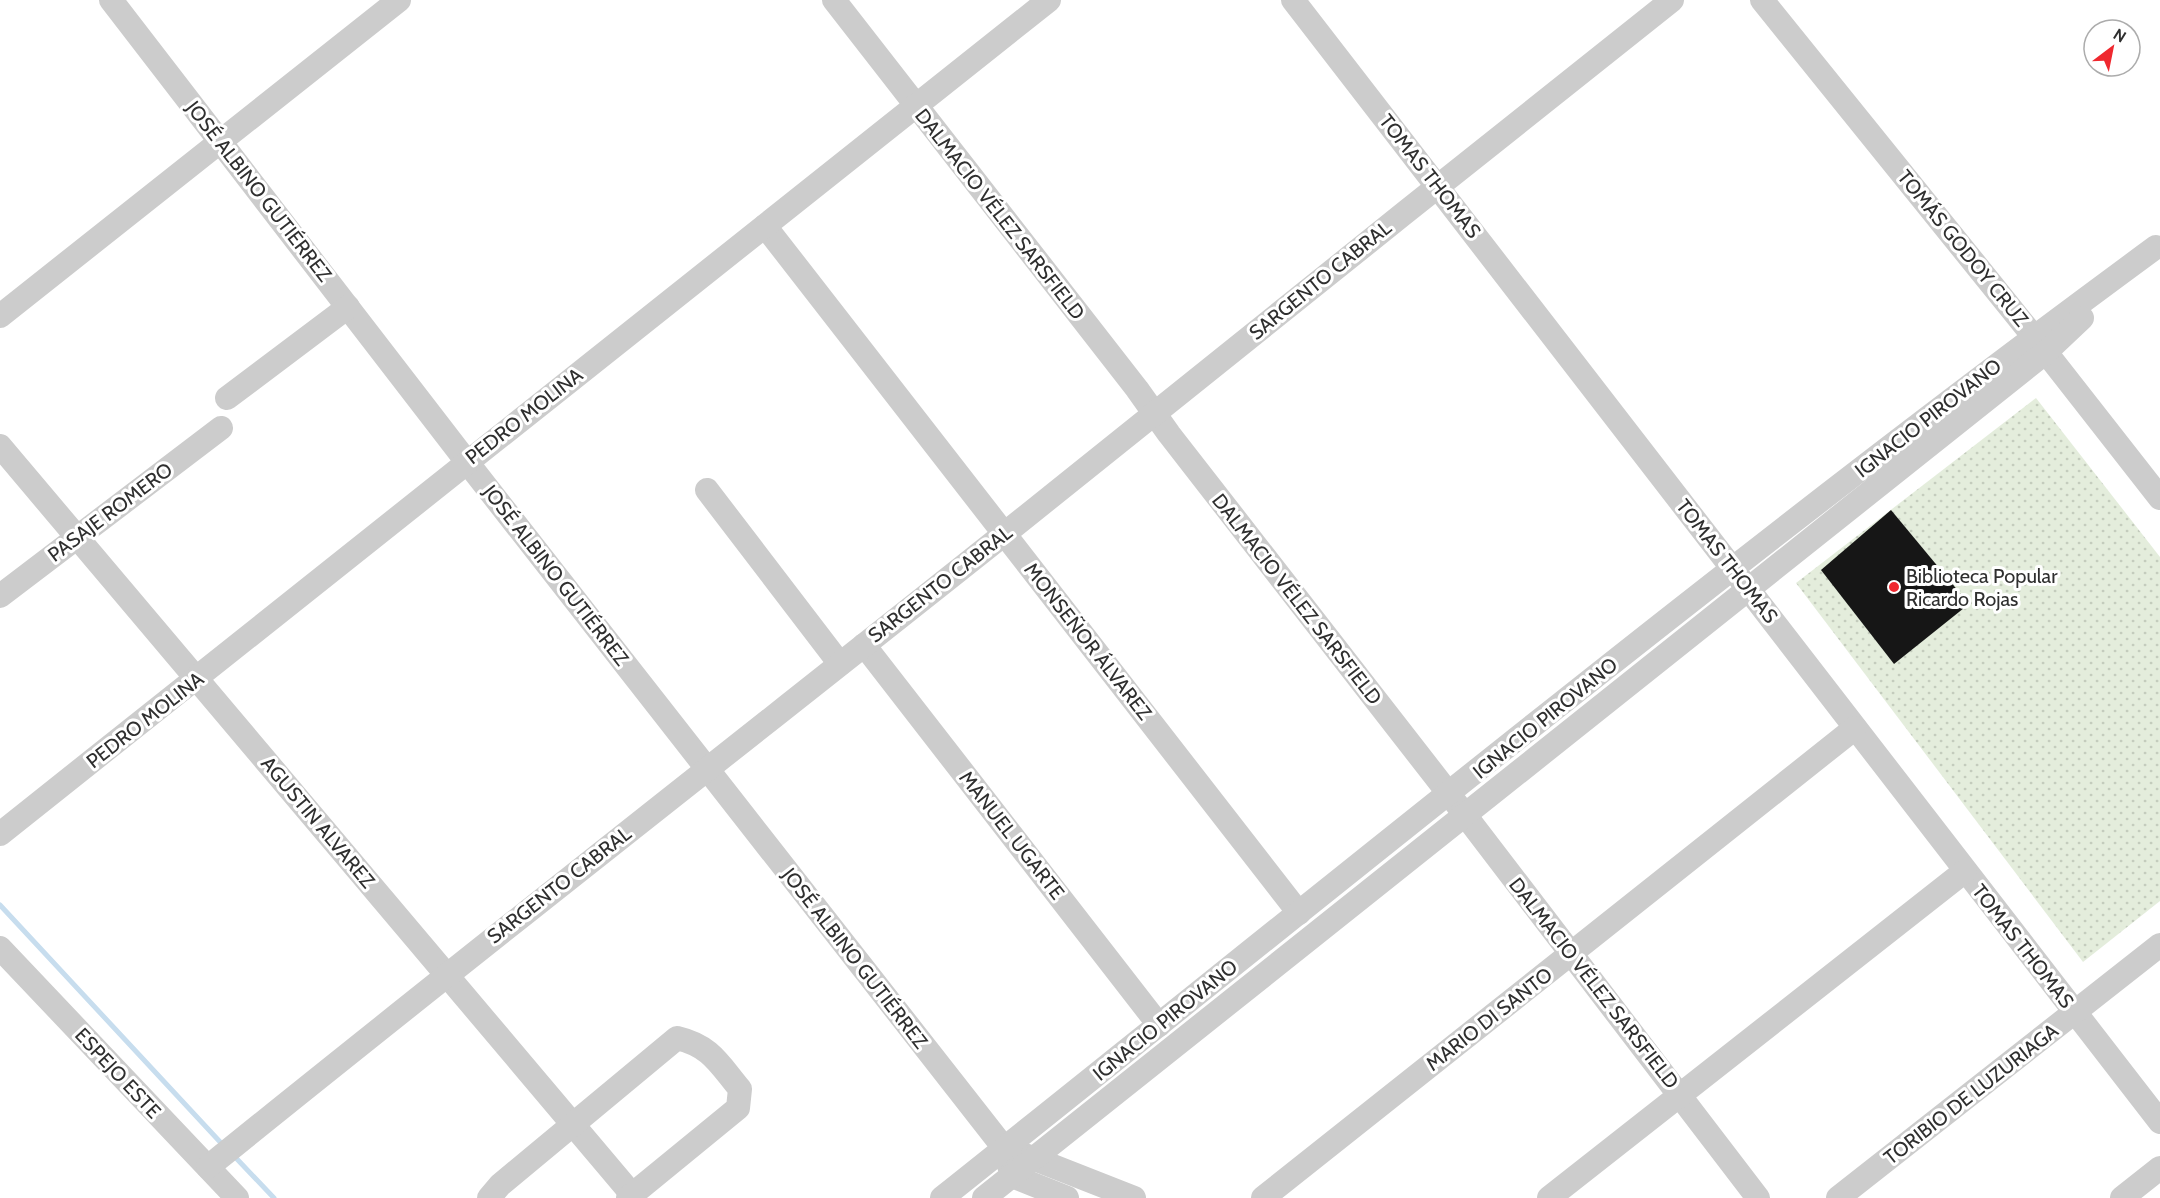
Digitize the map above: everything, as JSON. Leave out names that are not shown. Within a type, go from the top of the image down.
[{"type":"street","name":"JOSÉ ALBINO GUTIÉRREZ","points":[[111,0],[467,462],[1004,1148]]},
{"type":"street","points":[[0,316],[399,0]]},
{"type":"street","name":"DALMACIO VÉLEZ SARSFIELD","points":[[834,0],[1449,794],[1758,1198]]},
{"type":"street","name":"PEDRO MOLINA","points":[[0,834],[1049,0]]},
{"type":"street","name":"TOMAS THOMAS","points":[[1293,0],[2160,1122]]},
{"type":"street","name":"SARGENTO CABRAL","points":[[208,1167],[446,974],[1004,534],[1437,185],[1672,0]]},
{"type":"street","name":"TOMÁS GODOY CRUZ","points":[[1762,0],[2040,344],[2160,498]]},
{"type":"street","name":"MONSEÑOR ÁLVAREZ","points":[[765,226],[1299,913]]},
{"type":"street","name":"IGNACIO PIROVANO","points":[[984,1198],[1749,589],[2158,245]]},
{"type":"street","points":[[227,398],[348,307]]},
{"type":"street","name":"IGNACIO PIROVANO","points":[[942,1198],[1733,568],[2040,344]]},
{"type":"street","name":"PASAJE ROMERO","points":[[0,596],[221,428]]},
{"type":"street","name":"AGUSTIN ALVAREZ","points":[[0,446],[573,1124],[632,1197]]},
{"type":"street","points":[[707,490],[840,664]]},
{"type":"street","name":"MANUEL UGARTE","points":[[864,645],[1160,1025]]},
{"type":"street","name":"MARIO DI SANTO","points":[[1263,1198],[1855,728]]},
{"type":"street","points":[[1549,1198],[1965,872]]},
{"type":"street","name":"TORIBIO DE LUZURIAGA","points":[[1838,1198],[2160,945]]},
{"type":"street","name":"ESPEJO ESTE","points":[[0,948],[237,1198]]},
{"type":"street","points":[[489,1198],[500,1185],[677,1038],[692,1042],[708,1050],[740,1089],[738,1108],[632,1197]]},
{"type":"street","points":[[1004,1148],[1134,1198]]},
{"type":"street","points":[[1004,1148],[1012,1176],[1066,1198]]},
{"type":"street","points":[[2122,1198],[2160,1168]]},
{"type":"green space","points":[[2036,398],[2160,557],[2160,901],[2083,962],[1796,583]]},
{"type":"building","name":"Biblioteca Popular Ricardo Rojas","points":[[1891,510],[1969,604],[1894,664],[1821,570]]},
{"type":"waterway","points":[[0,905],[222,1144]]},
{"type":"waterway","points":[[236,1158],[274,1198]]},
{"type":"place","name":"Biblioteca Popular Ricardo Rojas","points":[[1894,587]]}]
